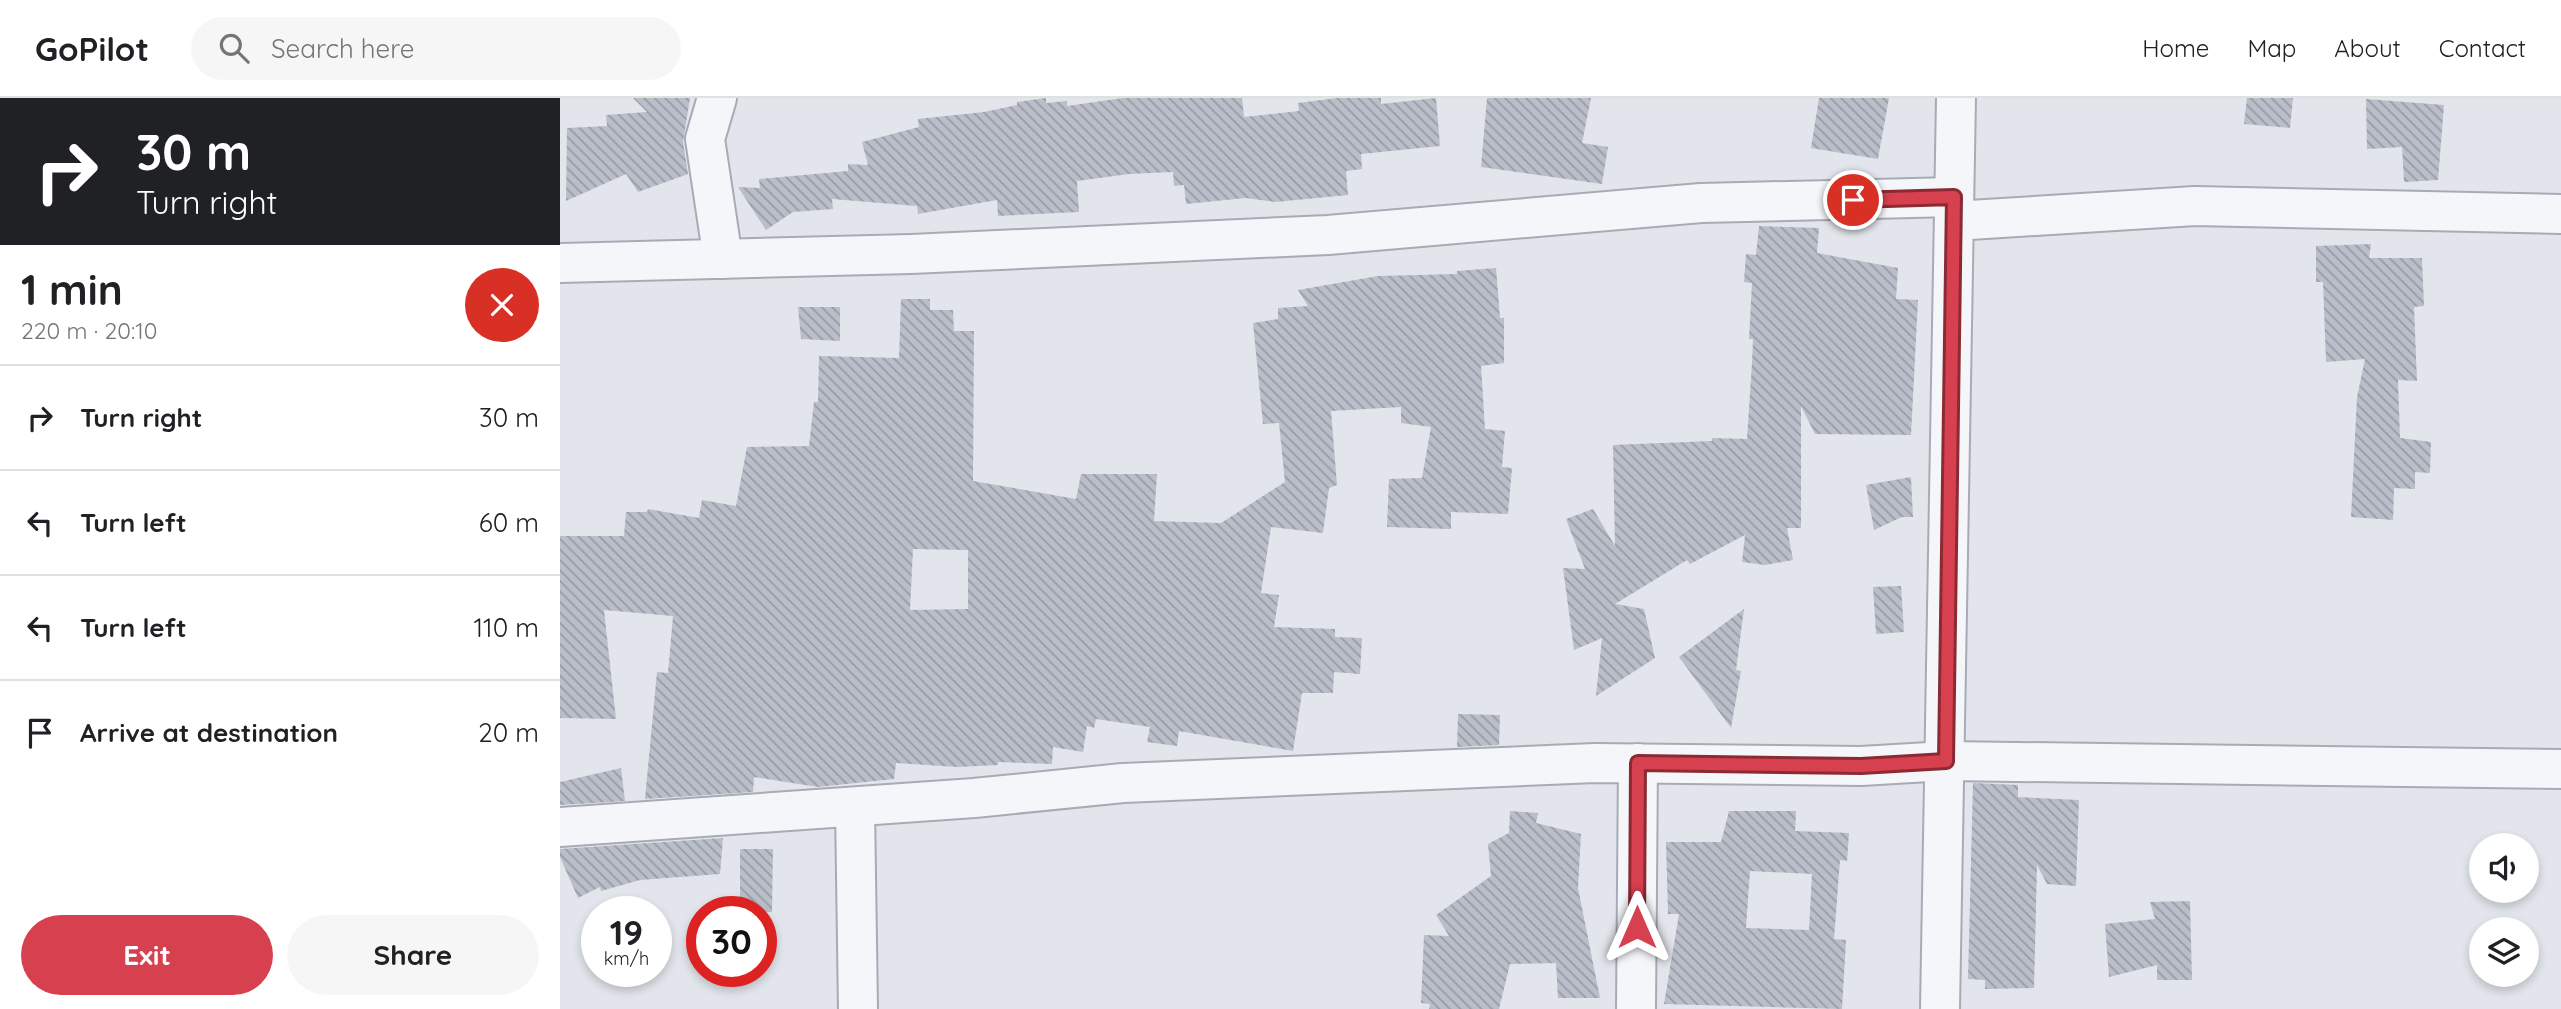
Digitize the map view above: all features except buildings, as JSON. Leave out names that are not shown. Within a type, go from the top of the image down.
[{"type":"street","points":[[717,98],[705,139],[723,258]]},
{"type":"street","points":[[1940,1009],[1956,98]]},
{"type":"street","points":[[560,263],[925,253],[1328,235],[1701,204],[1954,209],[2195,205],[2561,214]]},
{"type":"street","points":[[560,827],[855,807],[1123,783],[1638,763],[1861,766],[1946,761],[2561,769]]},
{"type":"street","points":[[1636,1009],[1638,763]]},
{"type":"street","points":[[855,807],[858,1009]]},
{"type":"route","points":[[1637,927],[1638,763],[1861,766],[1946,761],[1954,197],[1853,200]]}]
